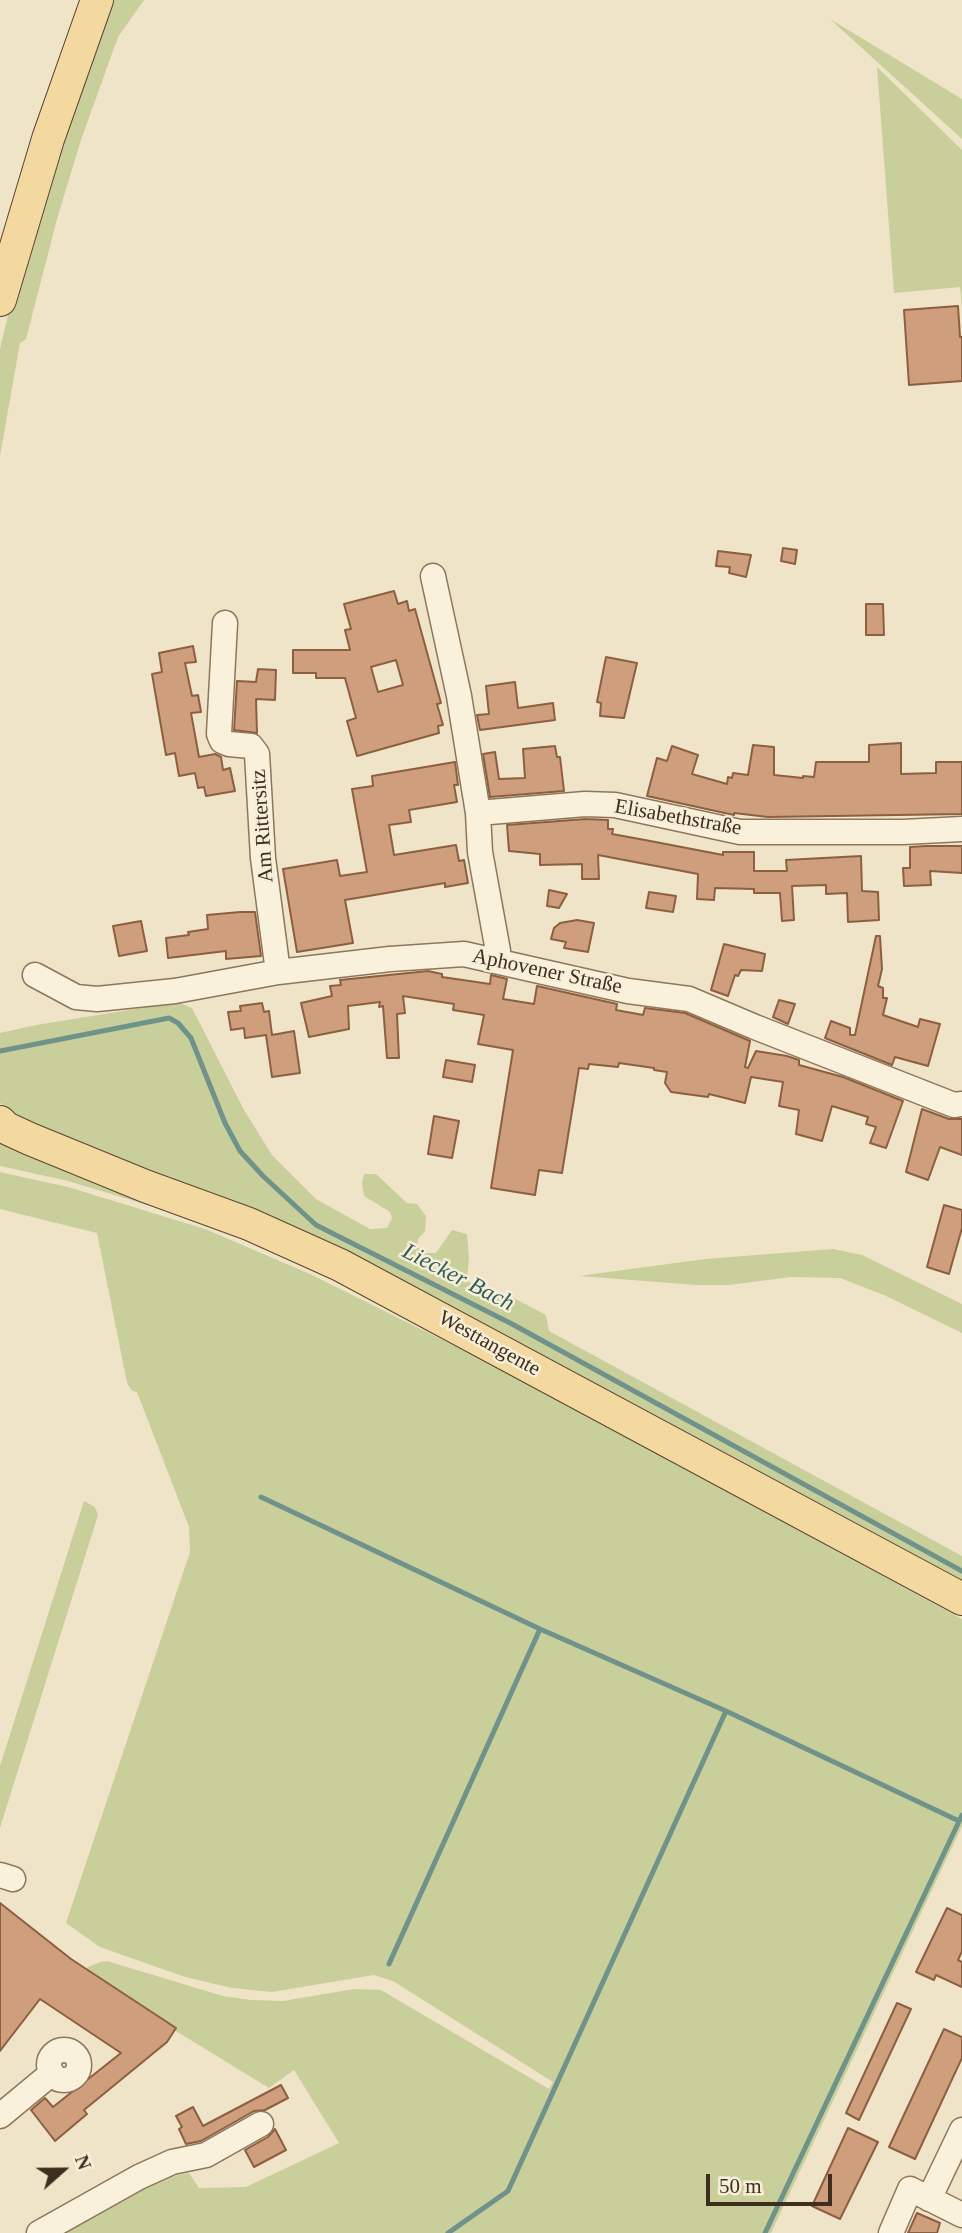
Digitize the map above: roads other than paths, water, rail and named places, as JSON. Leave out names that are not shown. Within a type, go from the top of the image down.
[{"type":"main road","points":[[0,300],[48,139],[97,0]]},
{"type":"main road","name":"Westtangente","points":[[0,1122],[6,1128],[30,1139],[145,1186],[249,1224],[340,1265],[962,1599]]},
{"type":"street","points":[[433,576],[459,696],[478,813],[480,852],[498,951],[496,961]]},
{"type":"street","name":"Am Rittersitz","points":[[225,623],[219,734],[222,741],[251,746],[257,754],[263,858],[278,972]]},
{"type":"street","name":"Elisabethstraße","points":[[478,813],[585,804],[625,806],[740,832],[903,832],[962,829]]},
{"type":"street","name":"Aphovener Straße","points":[[35,975],[76,997],[97,999],[175,991],[278,972],[390,959],[464,954],[628,991],[689,999],[954,1105],[962,1104]]},
{"type":"street","points":[[0,2116],[52,2073]]},
{"type":"street","points":[[38,2233],[139,2177],[172,2161],[206,2155],[261,2124]]},
{"type":"street","points":[[929,2199],[962,2130]]},
{"type":"street","points":[[891,2233],[909,2189],[962,2215]]},
{"type":"waterway","name":"Liecker Bach","points":[[0,1051],[169,1018],[178,1023],[191,1038],[225,1123],[240,1151],[316,1225],[512,1324],[962,1571]]},
{"type":"waterway","points":[[261,1497],[540,1629]]},
{"type":"waterway","points":[[389,1964],[540,1629],[726,1711]]},
{"type":"waterway","points":[[448,2233],[508,2191],[726,1711],[959,1821]]},
{"type":"waterway","points":[[765,2233],[962,1815]]}]
